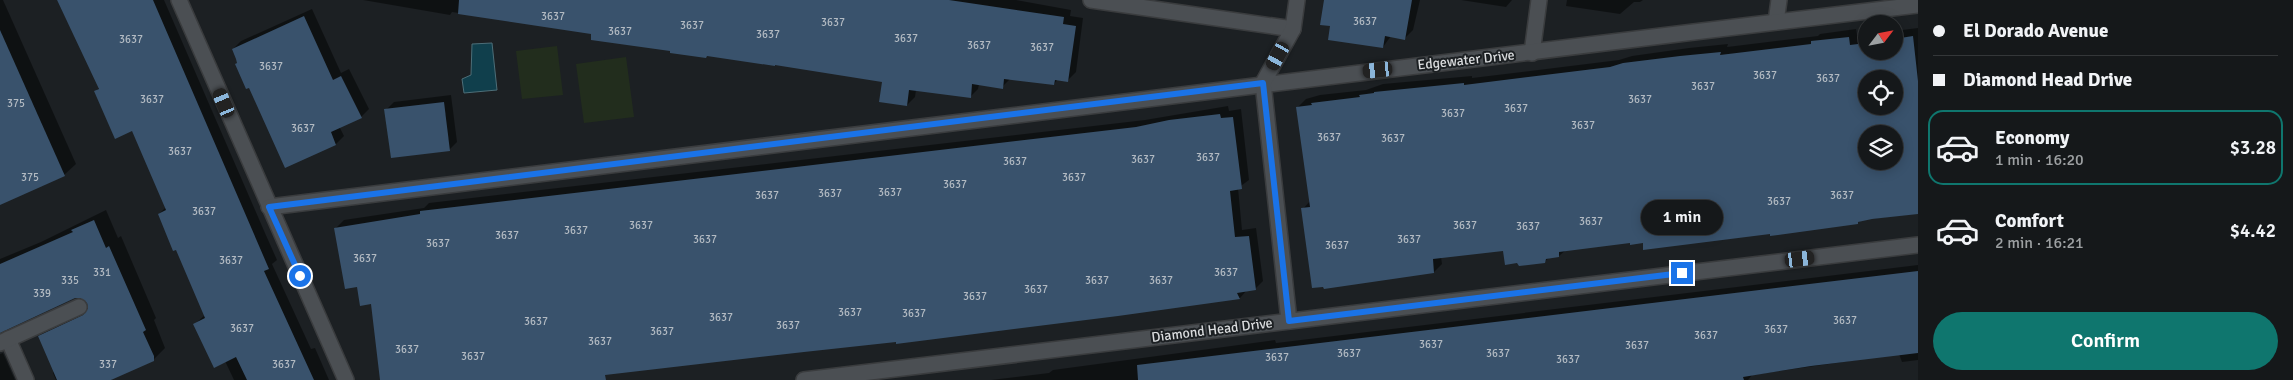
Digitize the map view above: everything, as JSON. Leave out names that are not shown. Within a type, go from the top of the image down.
[{"type":"lane","points":[[179,0],[346,380]]},
{"type":"lane","points":[[1091,0],[1293,29]]},
{"type":"lane","points":[[1289,321],[1263,83],[1293,29],[1297,0]]},
{"type":"lane","points":[[1532,53],[1539,0]]},
{"type":"lane","points":[[1776,22],[1779,0]]},
{"type":"lane","name":"Edgewater Drive","points":[[269,207],[1263,83],[1532,53],[1918,5]]},
{"type":"lane","name":"Diamond Head Drive","points":[[804,380],[1918,245]]},
{"type":"lane","points":[[26,380],[4,341],[79,307]]},
{"type":"green space","points":[[557,46],[563,95],[522,99],[516,51]]},
{"type":"green space","points":[[626,57],[634,117],[584,123],[576,64]]},
{"type":"water","points":[[492,43],[497,90],[464,93],[462,79],[471,75],[472,44]]},
{"type":"building","points":[[57,0],[153,0],[269,269],[264,271],[314,380],[247,380],[236,357],[214,368],[193,324],[205,318],[176,250],[173,251],[158,214],[166,210],[132,131],[115,139],[94,91],[99,89]]},
{"type":"building","points":[[459,0],[949,0],[1064,17],[1063,24],[1076,26],[1068,82],[1055,80],[1054,85],[1004,79],[1003,89],[972,84],[971,98],[909,90],[907,106],[879,102],[882,82],[775,65],[670,53],[670,51],[591,40],[591,34],[458,14]]},
{"type":"building","points":[[1324,0],[1412,0],[1405,40],[1385,36],[1383,48],[1328,40],[1330,26],[1320,25]]},
{"type":"building","points":[[304,16],[333,80],[341,76],[362,118],[331,132],[336,145],[285,168],[249,88],[246,89],[235,64],[237,63],[232,49]]},
{"type":"building","points":[[0,30],[65,176],[0,205]]},
{"type":"building","points":[[1913,36],[1918,81],[1918,214],[1872,219],[1858,222],[1858,224],[1770,236],[1770,234],[1643,250],[1643,243],[1630,245],[1630,243],[1559,252],[1559,257],[1546,259],[1545,263],[1519,266],[1517,263],[1505,265],[1503,251],[1433,259],[1434,273],[1324,289],[1323,287],[1312,288],[1301,208],[1310,207],[1296,107],[1312,105],[1311,103],[1360,97],[1359,95],[1374,92],[1464,83],[1464,85],[1610,67],[1623,63],[1680,56],[1721,52],[1720,55],[1811,44],[1811,41],[1849,37],[1850,45],[1858,44],[1858,60],[1903,60],[1903,38]]},
{"type":"building","points":[[444,102],[450,151],[391,158],[384,109]]},
{"type":"building","points":[[1220,114],[1221,118],[1233,117],[1242,189],[1230,191],[1235,237],[1249,236],[1256,290],[1237,293],[1240,299],[1118,316],[896,344],[896,342],[605,375],[606,380],[380,380],[371,304],[360,306],[357,287],[345,289],[334,228],[420,214],[420,211],[1136,127],[1169,120]]},
{"type":"building","points":[[94,220],[106,248],[109,246],[146,330],[143,332],[154,356],[154,361],[111,380],[57,380],[38,336],[83,315],[88,308],[87,303],[80,298],[75,298],[0,333],[0,264],[73,232],[71,230]]},
{"type":"building","points":[[1918,271],[1918,353],[1811,366],[1743,377],[1744,380],[1138,380],[1137,365]]},
{"type":"route","points":[[300,276],[269,207],[1263,83],[1289,321],[1682,273]]}]
